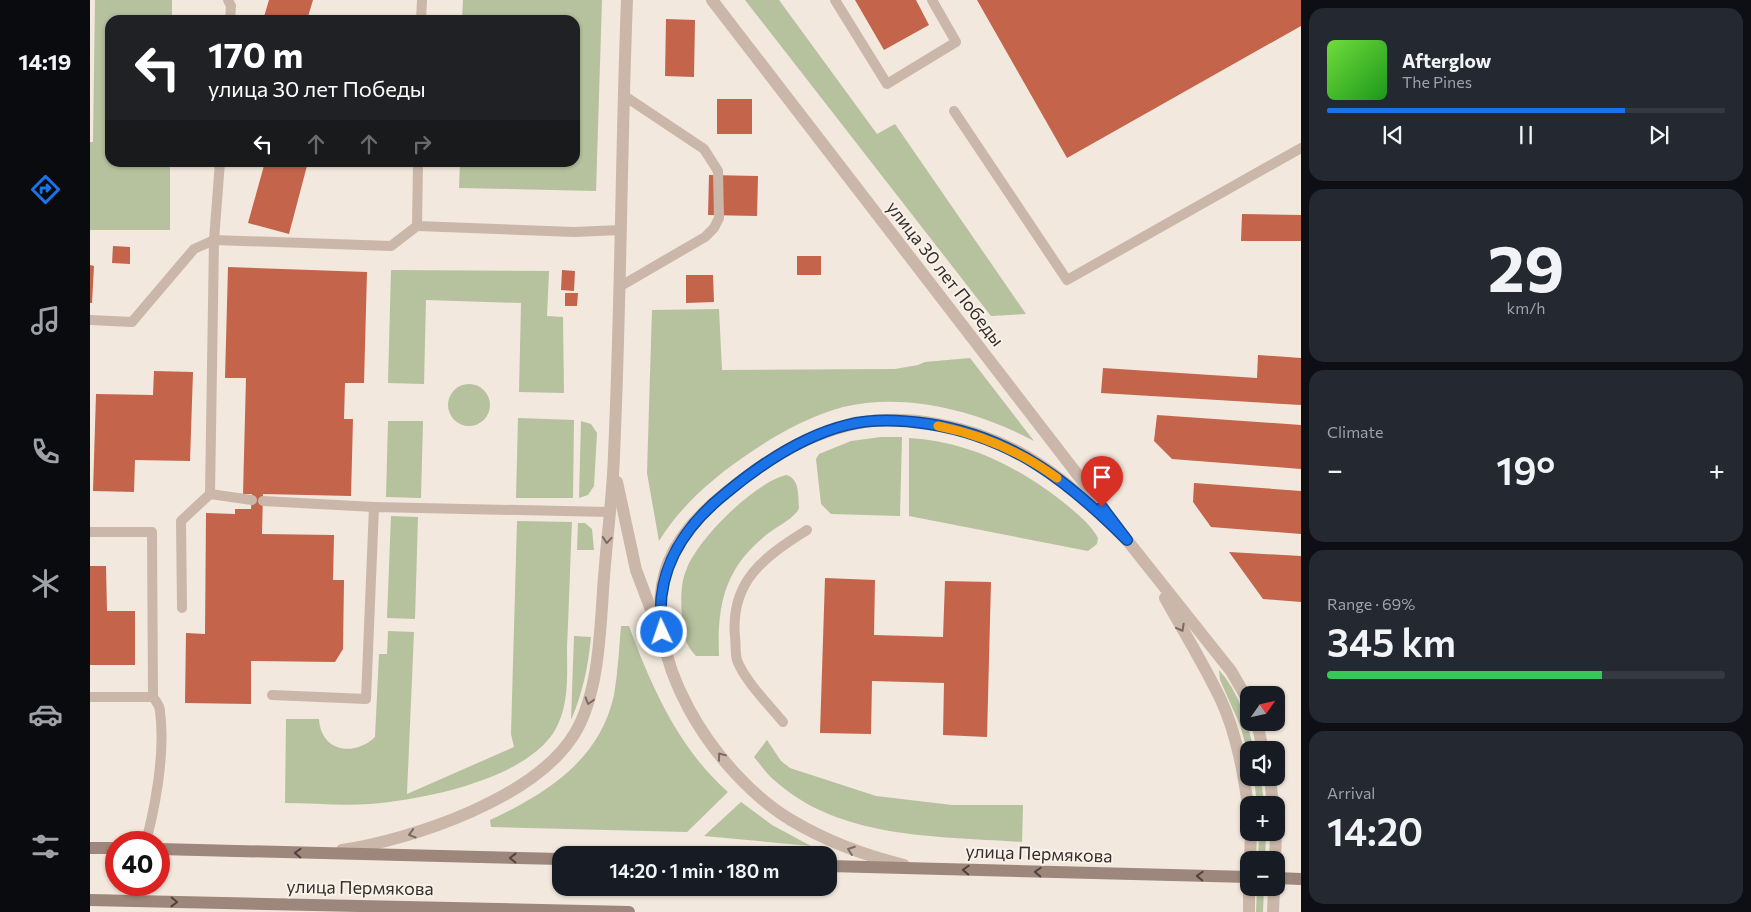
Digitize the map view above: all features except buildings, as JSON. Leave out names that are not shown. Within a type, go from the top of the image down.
[{"type":"main road","points":[[90,848],[105,848]]},
{"type":"main road","name":"улица Пермякова","points":[[170,849],[552,859]]},
{"type":"main road","name":"улица Пермякова","points":[[837,866],[1240,877]]},
{"type":"main road","points":[[1285,878],[1301,879]]},
{"type":"main road","name":"улица Пермякова","points":[[90,900],[629,912]]},
{"type":"street","points":[[319,854],[390,840],[458,817],[522,784],[542,771],[559,755],[585,714],[591,694],[614,457],[627,0]]},
{"type":"street","name":"улица 30 лет Победы","points":[[712,0],[1150,570],[1231,671],[1240,686]]},
{"type":"street","points":[[664,644],[660,620],[664,578],[674,550],[694,522],[722,496],[770,461],[818,435],[848,425],[880,421],[916,422],[952,428],[990,439],[1026,456],[1061,481],[1127,540]]},
{"type":"street","points":[[614,457],[628,542],[644,594],[675,678],[694,716],[722,758],[746,785],[789,819],[832,842],[879,859],[914,868]]},
{"type":"street","name":"улица 30 лет Победы","points":[[1150,570],[1221,700],[1231,727],[1246,796]]},
{"type":"street","points":[[1249,912],[1250,896]]},
{"type":"street","points":[[1273,912],[1274,896]]},
{"type":"street","points":[[346,905],[372,912]]},
{"type":"lane","points":[[228,0],[231,6],[230,15]]},
{"type":"lane","points":[[421,15],[422,0]]},
{"type":"lane","points":[[835,0],[887,84],[956,42],[932,0]]},
{"type":"lane","points":[[619,287],[704,237],[714,228],[719,218],[718,171],[712,158],[704,149],[623,95]]},
{"type":"lane","points":[[954,111],[1067,280],[1301,148]]},
{"type":"lane","points":[[182,608],[181,521],[210,494],[214,240],[220,167]]},
{"type":"lane","points":[[417,226],[418,167]]},
{"type":"lane","points":[[90,320],[132,322],[194,249],[214,240],[391,246],[417,226],[574,232],[620,230]]},
{"type":"lane","points":[[210,494],[252,500]]},
{"type":"lane","points":[[262,501],[374,507],[610,512]]},
{"type":"lane","points":[[272,694],[366,698],[374,507]]},
{"type":"lane","points":[[783,722],[756,691],[737,660],[734,623],[739,594],[755,569],[774,551],[807,530]]},
{"type":"lane","points":[[90,532],[152,532],[153,697],[160,709],[160,758],[155,804],[149,831]]},
{"type":"lane","points":[[90,697],[153,697]]},
{"type":"green space","points":[[95,0],[172,0],[172,15],[105,15],[105,167],[170,167],[170,230],[90,230],[90,142],[93,142]]},
{"type":"green space","points":[[463,0],[602,0],[596,191],[459,188],[460,167],[580,167],[580,15],[462,15]]},
{"type":"green space","points":[[745,0],[779,0],[877,134],[895,124],[1026,314],[991,316]]},
{"type":"green space","points":[[391,270],[549,271],[547,316],[563,317],[564,393],[519,392],[521,303],[426,300],[424,384],[388,383]]},
{"type":"green space","points":[[719,309],[722,370],[895,369],[925,362],[970,358],[1034,441],[989,421],[941,407],[892,402],[867,403],[843,407],[795,426],[738,461],[712,481],[689,503],[659,541],[647,473],[652,310]]},
{"type":"green space","points":[[469,384],[484,390],[490,405],[484,420],[469,426],[454,420],[448,405],[454,390]]},
{"type":"green space","points":[[518,418],[574,420],[573,498],[516,498]]},
{"type":"green space","points":[[388,421],[423,421],[421,498],[386,497]]},
{"type":"green space","points":[[581,421],[591,424],[597,433],[594,486],[588,495],[579,498]]},
{"type":"green space","points":[[881,437],[902,437],[900,516],[831,514],[821,504],[816,459],[819,454],[851,441]]},
{"type":"green space","points":[[909,438],[951,444],[972,450],[1010,467],[1046,489],[1078,514],[1095,533],[1098,538],[1097,544],[1088,551],[909,516]]},
{"type":"green space","points":[[786,475],[791,477],[796,484],[799,508],[790,519],[766,535],[752,548],[732,575],[722,604],[719,656],[696,656],[687,643],[682,624],[683,580],[687,568],[703,542],[729,513],[759,489],[773,480]]},
{"type":"green space","points":[[391,516],[418,517],[415,619],[387,618]]},
{"type":"green space","points":[[517,521],[572,522],[566,695],[559,722],[547,741],[527,758],[503,772],[447,791],[391,802],[369,804],[285,803],[286,719],[319,719],[321,730],[326,739],[340,748],[358,747],[375,737],[379,654],[387,654],[388,631],[414,632],[407,794],[514,747],[511,734]]},
{"type":"green space","points":[[578,523],[585,523],[592,529],[594,550],[577,550]]},
{"type":"green space","points":[[621,626],[629,626],[657,694],[681,736],[695,756],[728,792],[687,832],[491,827],[490,820],[531,799],[568,772],[597,738],[607,718],[614,695]]},
{"type":"green space","points":[[574,636],[591,637],[584,679],[571,720]]},
{"type":"green space","points":[[1219,670],[1232,688],[1240,706],[1240,725],[1220,680]]},
{"type":"green space","points":[[1242,731],[1249,731],[1251,741],[1244,741]]},
{"type":"green space","points":[[767,740],[781,761],[790,768],[876,796],[952,805],[1023,805],[1022,842],[924,836],[860,824],[829,814],[800,800],[774,780],[754,757]]},
{"type":"green space","points":[[1255,786],[1262,786],[1263,796],[1256,796]]},
{"type":"green space","points":[[741,802],[772,825],[811,846],[704,836]]},
{"type":"green space","points":[[1259,841],[1266,841],[1265,851],[1258,851]]},
{"type":"green space","points":[[1257,896],[1264,896],[1263,912],[1256,912]]},
{"type":"slow traffic","points":[[938,426],[990,439],[1026,456],[1057,478]]},
{"type":"route","points":[[662,632],[660,620],[661,593],[668,564],[674,550],[694,522],[722,496],[753,472],[796,445],[833,429],[863,422],[916,422],[952,428],[990,439],[1026,456],[1044,468],[1096,510],[1127,540],[1102,507]]}]
